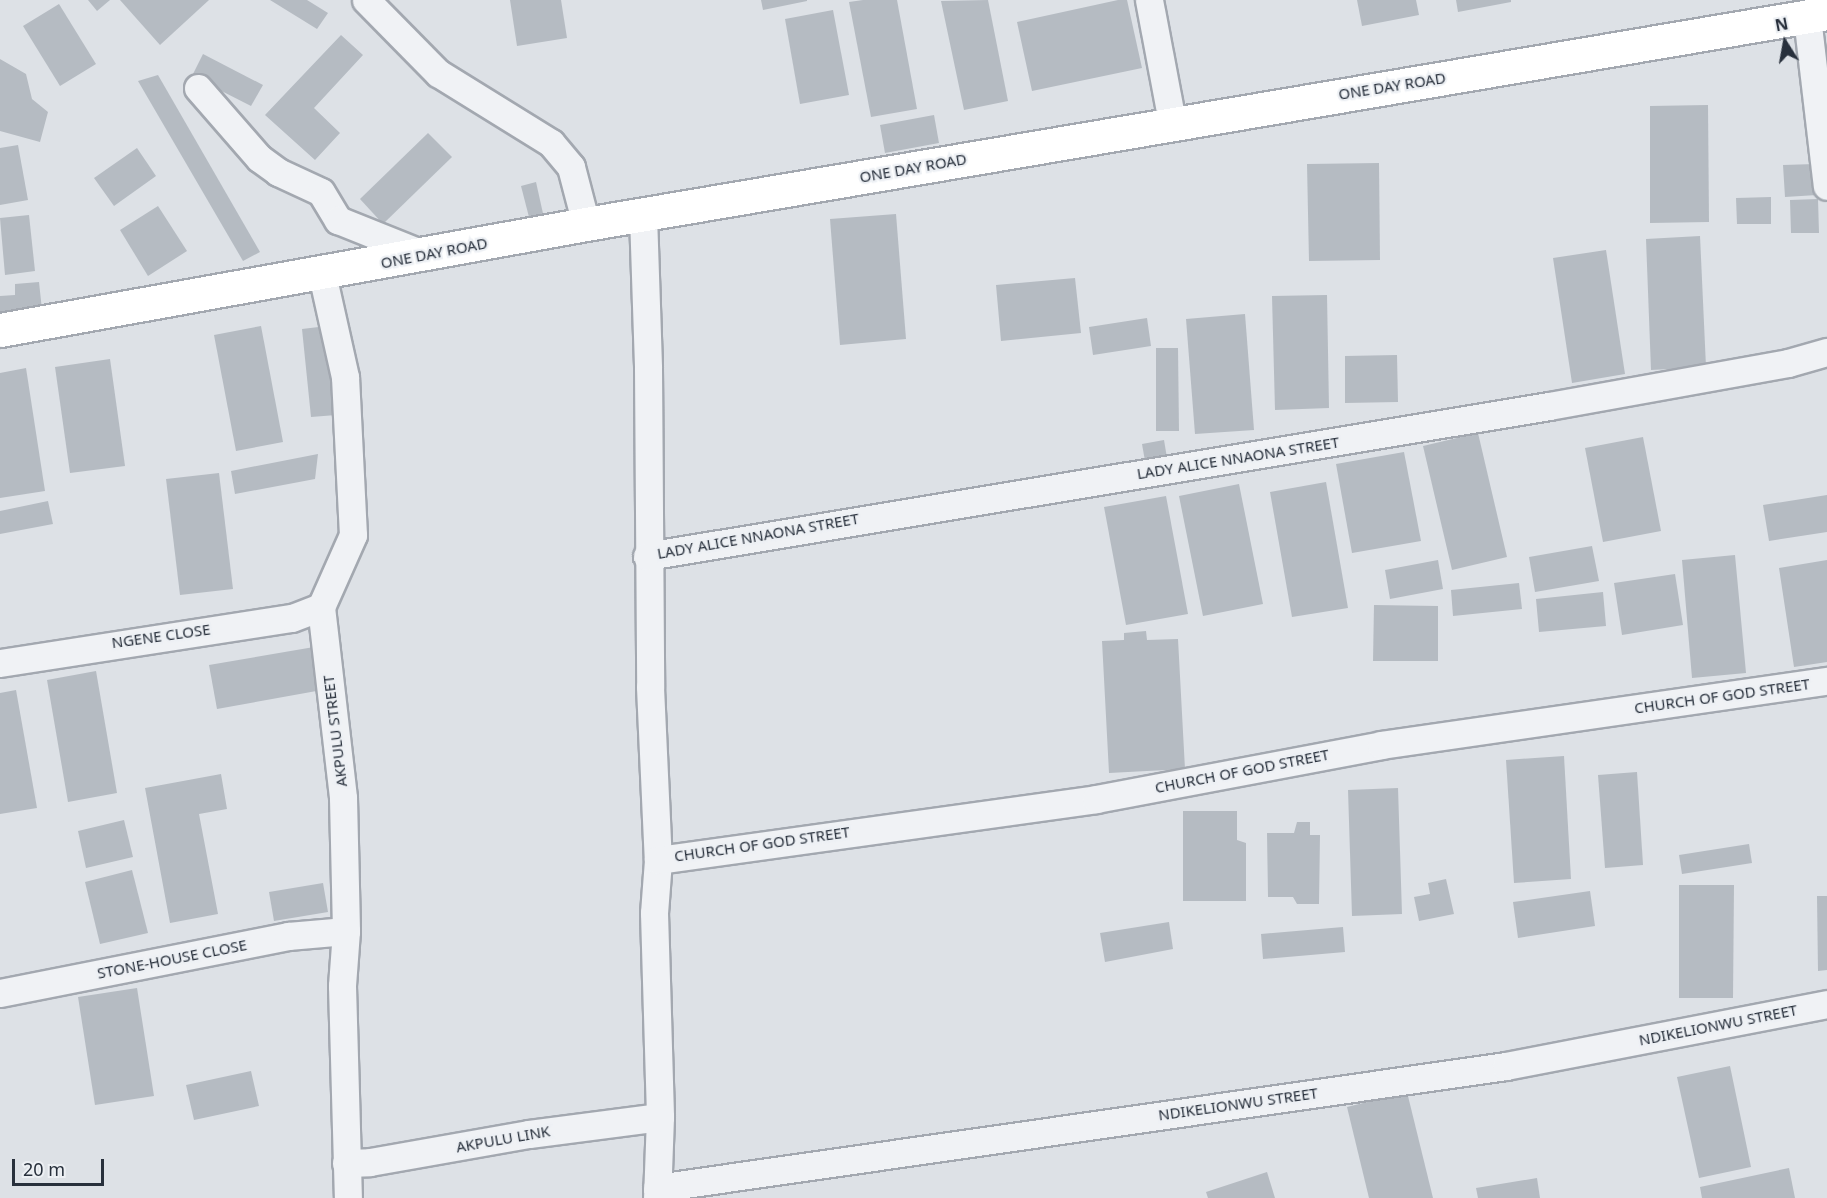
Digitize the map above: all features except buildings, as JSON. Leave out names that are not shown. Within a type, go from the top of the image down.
[{"type":"main road","name":"ONE DAY ROAD","points":[[0,330],[322,274],[586,224],[1172,122],[1817,15]]},
{"type":"street","points":[[366,0],[438,73],[551,143],[571,167],[586,224]]},
{"type":"street","points":[[1149,0],[1172,122]]},
{"type":"street","points":[[1817,15],[1827,186]]},
{"type":"street","points":[[198,88],[259,158],[278,172],[321,192],[338,220],[425,255]]},
{"type":"street","points":[[643,215],[648,368],[647,556],[658,860],[654,913],[660,1117],[657,1193]]},
{"type":"street","points":[[321,607],[353,535],[345,377],[322,274]]},
{"type":"street","name":"LADY ALICE NNAONA STREET","points":[[647,556],[1549,406],[1788,363],[1827,352]]},
{"type":"street","name":"NGENE CLOSE","points":[[0,663],[292,618],[321,607]]},
{"type":"street","name":"AKPULU STREET","points":[[321,607],[343,798],[346,931],[342,986],[348,1198]]},
{"type":"street","name":"CHURCH OF GOD STREET","points":[[658,860],[1086,801],[1381,745],[1827,681]]},
{"type":"street","name":"STONE-HOUSE CLOSE","points":[[0,993],[288,936],[346,931]]},
{"type":"street","name":"NDIKELIONWU STREET","points":[[657,1193],[1506,1066],[1827,1004]]},
{"type":"street","name":"AKPULU LINK","points":[[346,1163],[370,1162],[529,1134],[660,1117]]}]
